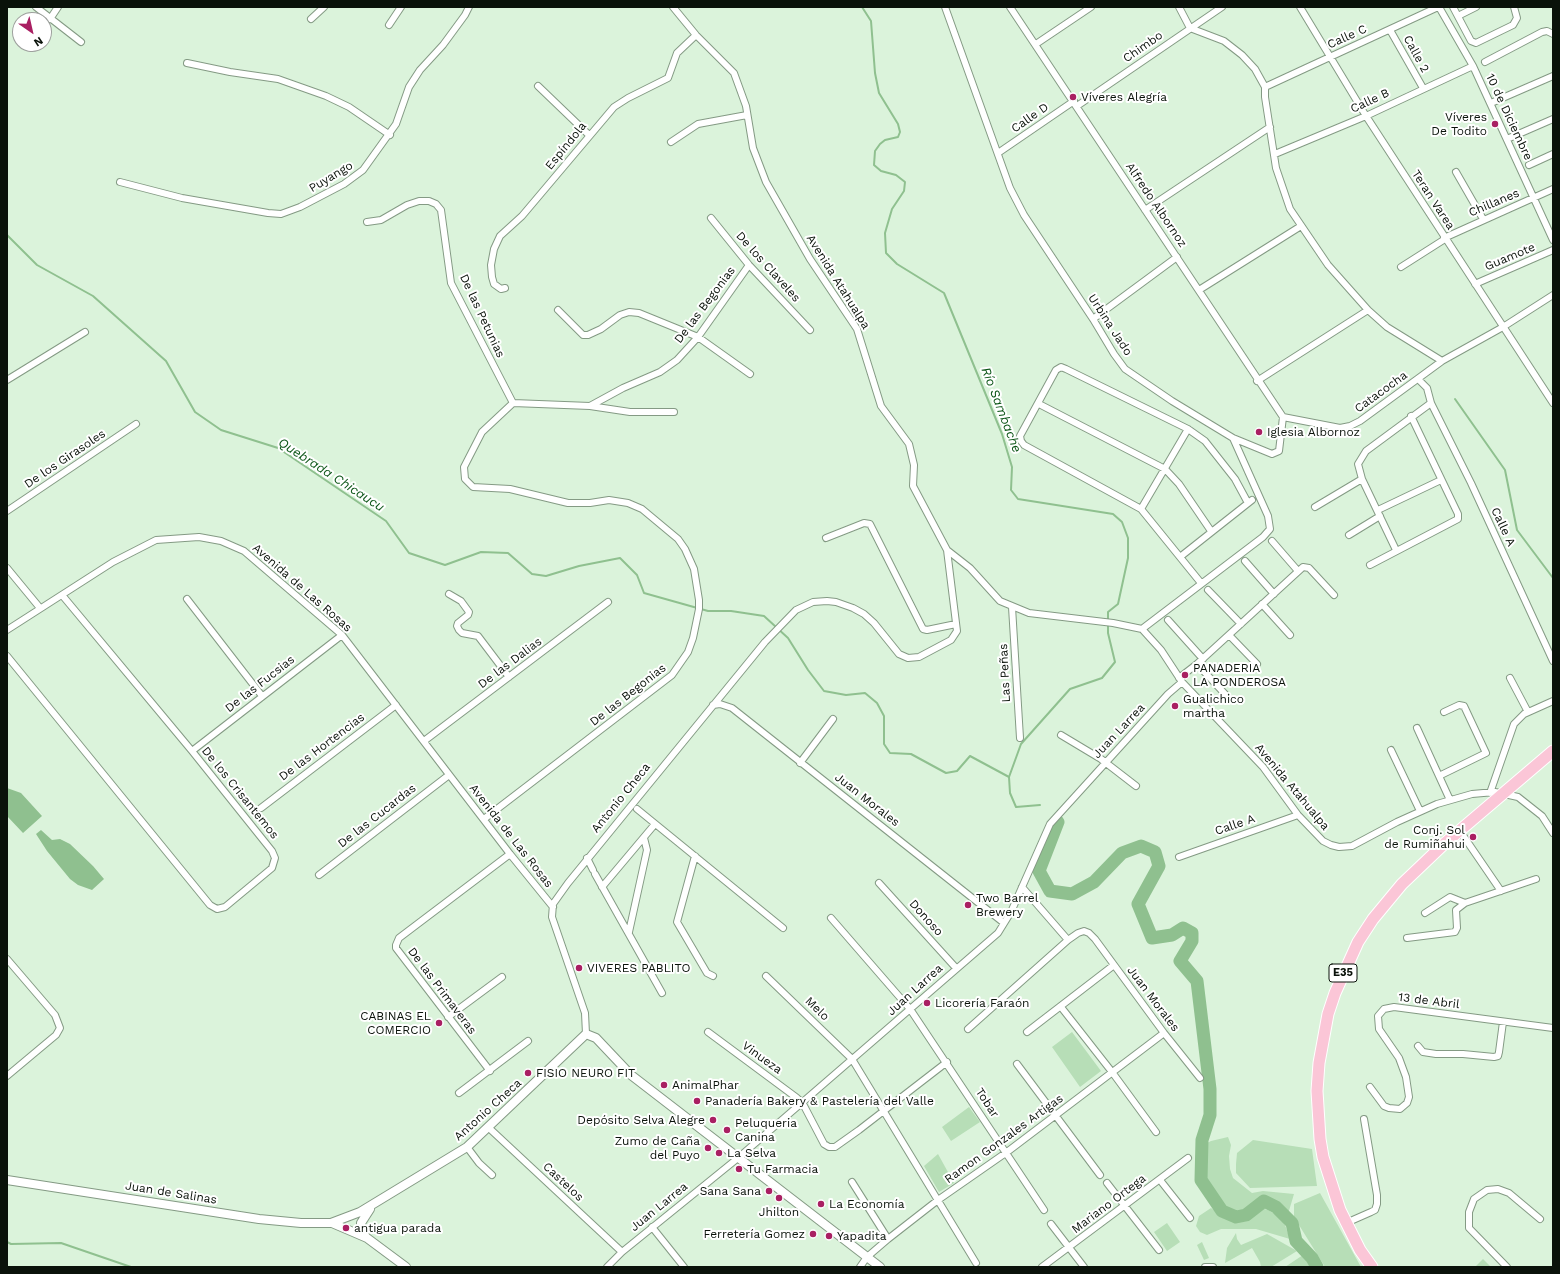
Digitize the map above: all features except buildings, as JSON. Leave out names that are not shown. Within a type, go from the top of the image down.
[{"type":"highway","name":"E35","points":[[1372,1267],[1360,1250],[1346,1223],[1328,1176],[1320,1139],[1317,1091],[1319,1063],[1328,1014],[1345,967],[1358,942],[1373,919],[1402,884],[1460,830],[1553,751]]},
{"type":"street","points":[[52,16],[58,7]]},
{"type":"street","points":[[311,19],[324,7]]},
{"type":"street","points":[[389,25],[401,7]]},
{"type":"street","name":"Puyango","points":[[120,182],[182,198],[268,214],[281,214],[300,207],[344,184],[363,170],[390,135],[396,124],[409,87],[420,70],[443,45],[465,15],[469,7]]},
{"type":"street","name":"Avenida Atahualpa","points":[[673,7],[696,35],[734,73],[743,96],[748,115],[753,148],[766,182],[810,259],[857,329],[881,406],[909,444],[914,465],[913,486],[947,550],[970,568],[1000,601],[1012,607],[1035,614],[1112,623],[1142,629],[1161,650],[1181,680],[1263,767],[1298,815],[1323,841],[1339,848],[1358,843],[1420,811],[1472,794],[1503,793],[1518,797],[1542,816],[1553,833]]},
{"type":"street","name":"Urbina Jado","points":[[945,7],[1010,188],[1024,215],[1093,319],[1114,354],[1125,369],[1172,401],[1233,438]]},
{"type":"street","name":"Alfredo Albornoz","points":[[1010,7],[1283,417]]},
{"type":"street","points":[[1036,44],[1091,7]]},
{"type":"street","points":[[1179,7],[1190,28],[1224,41],[1242,55],[1255,69],[1265,87],[1276,168],[1290,209],[1328,265],[1368,310],[1404,339],[1442,361]]},
{"type":"street","name":"Chimbo","points":[[1075,103],[1222,7]]},
{"type":"street","name":"Teran Varea","points":[[1300,7],[1366,116],[1553,403]]},
{"type":"street","name":"Calle C","points":[[1265,87],[1438,7]]},
{"type":"street","name":"10 de Diciembre","points":[[1438,7],[1474,66],[1553,240]]},
{"type":"street","points":[[1453,7],[1471,41],[1476,43],[1513,25],[1517,18],[1514,7]]},
{"type":"street","points":[[1458,16],[1476,7]]},
{"type":"street","points":[[52,20],[81,42]]},
{"type":"street","name":"Calle 2","points":[[1390,30],[1423,88]]},
{"type":"street","points":[[1484,62],[1542,32],[1547,31],[1553,34]]},
{"type":"street","name":"Espíndola","points":[[506,288],[501,289],[494,284],[492,277],[491,265],[494,249],[500,236],[522,216],[614,107],[628,98],[668,78],[677,53],[696,35]]},
{"type":"street","points":[[187,63],[230,72],[278,79],[326,96],[349,107],[390,135]]},
{"type":"street","name":"Calle B","points":[[1275,154],[1366,116],[1423,88],[1474,66]]},
{"type":"street","points":[[1490,103],[1553,76]]},
{"type":"street","points":[[538,86],[589,135]]},
{"type":"street","name":"Calle D","points":[[998,153],[1075,103]]},
{"type":"street","points":[[671,142],[698,124],[748,115]]},
{"type":"street","points":[[1507,139],[1553,119]]},
{"type":"street","points":[[1145,210],[1270,127]]},
{"type":"street","points":[[1529,165],[1553,154]]},
{"type":"street","points":[[1456,172],[1483,219]]},
{"type":"street","name":"Chillanes","points":[[1400,267],[1445,238],[1483,219],[1553,189]]},
{"type":"street","name":"De las Petunias","points":[[367,222],[381,220],[407,205],[419,201],[429,201],[436,204],[441,210],[452,283],[513,403]]},
{"type":"street","name":"De los Claveles","points":[[711,218],[749,264],[810,330]]},
{"type":"street","points":[[1198,290],[1301,226]]},
{"type":"street","name":"Guamote","points":[[1475,284],[1553,250]]},
{"type":"street","points":[[1093,319],[1177,257]]},
{"type":"street","name":"De las Begonias","points":[[590,406],[623,388],[660,372],[677,360],[698,337],[749,264]]},
{"type":"street","name":"Catacocha","points":[[1283,417],[1340,428],[1350,426],[1360,421],[1442,361],[1503,327],[1553,295]]},
{"type":"street","points":[[558,310],[583,335],[588,335],[601,329],[620,315],[629,312],[639,313],[698,337],[750,374]]},
{"type":"street","points":[[1258,381],[1368,310]]},
{"type":"street","points":[[7,380],[84,332]]},
{"type":"street","points":[[1180,557],[1250,502],[1235,479],[1205,441],[1188,429],[1061,367],[1056,370],[1039,404],[1020,436],[1024,445],[1141,509],[1201,583]]},
{"type":"street","name":"Calle A","points":[[1418,379],[1427,388],[1431,403],[1474,490],[1553,661]]},
{"type":"street","points":[[513,403],[590,406],[630,412],[674,412]]},
{"type":"street","name":"De las Begonias","points":[[484,819],[672,675],[688,652],[697,618],[699,600],[694,569],[685,549],[678,539],[642,508],[628,503],[609,500],[590,503],[568,502],[510,489],[472,487],[465,479],[464,467],[482,432],[513,403]]},
{"type":"street","points":[[1396,550],[1362,479],[1358,464],[1362,455],[1411,416],[1431,403]]},
{"type":"street","points":[[1039,404],[1165,469],[1179,484],[1212,531]]},
{"type":"street","points":[[1370,565],[1458,518],[1458,514],[1411,416]]},
{"type":"street","points":[[1233,438],[1268,453],[1276,453],[1279,448],[1283,417]]},
{"type":"street","name":"De los Girasoles","points":[[7,511],[136,424]]},
{"type":"street","points":[[1141,509],[1188,429]]},
{"type":"street","points":[[1142,629],[1263,537],[1270,529],[1268,516],[1233,438]]},
{"type":"street","points":[[1315,507],[1362,479]]},
{"type":"street","points":[[1349,535],[1379,513],[1441,480]]},
{"type":"street","points":[[826,538],[864,523],[870,524],[923,629],[927,630],[956,624]]},
{"type":"street","name":"Avenida de Las Rosas","points":[[7,630],[113,562],[156,540],[199,537],[221,541],[244,551],[342,635],[510,854],[553,907]]},
{"type":"street","points":[[1272,542],[1298,572],[1303,567],[1309,568],[1334,595]]},
{"type":"street","name":"Antonio Checa","points":[[553,907],[564,888],[713,705],[765,642],[796,610],[813,602],[836,602],[864,614],[874,623],[899,654],[908,658],[919,657],[951,640],[957,631],[947,550]]},
{"type":"street","points":[[1246,561],[1274,594]]},
{"type":"street","points":[[7,568],[40,608]]},
{"type":"street","name":"Juan Larrea","points":[[607,1267],[622,1252],[652,1227],[738,1158],[998,933],[1011,912],[1050,824],[1181,680],[1298,572]]},
{"type":"street","points":[[1208,590],[1241,624]]},
{"type":"street","points":[[449,594],[461,602],[469,612],[468,615],[458,622],[457,626],[459,630],[462,633],[478,636],[509,677]]},
{"type":"street","name":"De los Crisantemos","points":[[7,656],[210,905],[221,908],[228,905],[272,868],[275,858],[272,851],[192,751],[62,595]]},
{"type":"street","points":[[187,599],[262,696]]},
{"type":"street","name":"De las Dalias","points":[[424,741],[608,602]]},
{"type":"street","points":[[1262,604],[1290,635]]},
{"type":"street","name":"Las Peñas","points":[[1012,607],[1020,738]]},
{"type":"street","points":[[1168,620],[1203,659]]},
{"type":"street","name":"De las Fucsias","points":[[192,751],[342,635]]},
{"type":"street","points":[[1229,635],[1257,664]]},
{"type":"street","points":[[1197,664],[1225,694]]},
{"type":"street","points":[[1510,678],[1528,712]]},
{"type":"street","points":[[1490,793],[1514,724],[1520,717],[1528,712],[1553,701]]},
{"type":"street","name":"Juan Morales","points":[[713,705],[720,704],[732,708],[1004,923]]},
{"type":"street","name":"De las Hortencias","points":[[260,808],[396,705]]},
{"type":"street","points":[[1439,776],[1486,753],[1464,706],[1459,705],[1444,712]]},
{"type":"street","points":[[800,763],[833,719]]},
{"type":"street","points":[[1417,728],[1450,800]]},
{"type":"street","points":[[1061,735],[1106,762],[1136,786]]},
{"type":"street","points":[[1391,750],[1420,811]]},
{"type":"street","name":"De las Cucardas","points":[[319,875],[449,775]]},
{"type":"street","points":[[637,809],[783,928]]},
{"type":"street","name":"Calle A","points":[[1179,857],[1298,815]]},
{"type":"street","points":[[602,887],[655,824]]},
{"type":"street","points":[[1460,830],[1501,890]]},
{"type":"street","points":[[629,932],[647,850],[644,838]]},
{"type":"street","name":"De las Primaveras","points":[[490,1071],[396,948],[396,942],[399,938],[510,854]]},
{"type":"street","points":[[695,856],[678,912],[677,922],[707,973],[713,976]]},
{"type":"street","points":[[588,858],[602,887],[629,932],[662,993]]},
{"type":"street","points":[[1407,938],[1455,932],[1457,928],[1456,910],[1465,903],[1536,878]]},
{"type":"street","name":"Donoso","points":[[880,883],[956,968]]},
{"type":"street","points":[[968,1029],[1068,940],[1022,887]]},
{"type":"street","points":[[1425,913],[1450,897],[1465,903]]},
{"type":"street","points":[[553,907],[552,917],[585,1013],[586,1034],[596,1038],[631,1075],[880,1267]]},
{"type":"street","name":"Tobar","points":[[831,918],[910,1009],[947,1062],[1044,1210]]},
{"type":"street","name":"Juan Morales","points":[[1068,940],[1078,933],[1089,933],[1164,1033],[1200,1078]]},
{"type":"street","points":[[7,959],[55,1015],[60,1028],[56,1035],[7,1076]]},
{"type":"street","points":[[1027,1032],[1114,965]]},
{"type":"street","name":"Melo","points":[[766,976],[852,1059],[976,1262]]},
{"type":"street","points":[[448,1017],[502,977]]},
{"type":"street","points":[[1060,1007],[1112,1072],[1156,1132]]},
{"type":"street","name":"13 de Abril","points":[[1370,1087],[1384,1106],[1394,1110],[1400,1109],[1407,1103],[1409,1097],[1406,1077],[1399,1058],[1379,1029],[1378,1016],[1384,1009],[1394,1007],[1553,1028]]},
{"type":"street","points":[[1418,1046],[1423,1052],[1436,1054],[1463,1054],[1494,1058],[1498,1056],[1500,1052],[1503,1022]]},
{"type":"street","name":"Vinueza","points":[[708,1032],[802,1102]]},
{"type":"street","name":"Ramon Gonzales Artigas","points":[[860,1267],[867,1257],[938,1200],[1007,1152],[1164,1033]]},
{"type":"street","name":"Antonio Checa","points":[[376,1202],[467,1147],[489,1128],[586,1034]]},
{"type":"street","points":[[459,1094],[528,1041]]},
{"type":"street","points":[[802,1102],[824,1144],[829,1147],[835,1147],[947,1062]]},
{"type":"street","points":[[1017,1064],[1100,1175]]},
{"type":"street","points":[[1346,1223],[1375,1210],[1377,1204],[1377,1195],[1364,1119]]},
{"type":"street","name":"Castelos","points":[[489,1128],[622,1252]]},
{"type":"street","points":[[467,1147],[479,1163],[492,1175]]},
{"type":"street","name":"Mariano Ortega","points":[[1042,1267],[1125,1207],[1188,1158]]},
{"type":"street","name":"Juan de Salinas","points":[[7,1180],[259,1219],[301,1223],[331,1223],[353,1216],[376,1202]]},
{"type":"street","points":[[1160,1180],[1190,1218]]},
{"type":"street","points":[[852,1182],[888,1239]]},
{"type":"street","points":[[1107,1183],[1159,1250]]},
{"type":"street","points":[[1507,1267],[1469,1228],[1469,1212],[1474,1199],[1487,1190],[1498,1188],[1509,1193],[1540,1219]]},
{"type":"street","points":[[366,1238],[361,1229],[361,1223],[368,1211],[376,1202]]},
{"type":"street","name":"Juan de Salinas","points":[[331,1223],[366,1238],[406,1267]]},
{"type":"street","points":[[1051,1224],[1084,1267]]},
{"type":"street","points":[[652,1227],[684,1267]]},
{"type":"street","points":[[1205,1267],[1213,1267]]},
{"type":"shaded area","points":[[7,788],[21,793],[42,816],[23,833],[7,816]]},
{"type":"shaded area","points":[[41,830],[52,840],[60,839],[70,844],[104,879],[92,890],[78,885],[70,879],[47,851],[36,834]]},
{"type":"shaded area","points":[[1072,1032],[1101,1071],[1080,1087],[1052,1047]]},
{"type":"shaded area","points":[[969,1107],[980,1122],[951,1141],[942,1127]]},
{"type":"shaded area","points":[[1228,1137],[1231,1145],[1229,1156],[1230,1169],[1233,1178],[1252,1193],[1263,1191],[1294,1194],[1288,1214],[1271,1199],[1264,1196],[1243,1212],[1235,1212],[1223,1205],[1205,1178],[1201,1146],[1211,1141]]},
{"type":"shaded area","points":[[1253,1140],[1312,1149],[1317,1186],[1250,1188],[1236,1173],[1236,1164],[1237,1153]]},
{"type":"shaded area","points":[[938,1154],[954,1183],[939,1192],[924,1166]]},
{"type":"shaded area","points":[[1320,1193],[1361,1267],[1325,1267],[1294,1217],[1294,1204]]},
{"type":"shaded area","points":[[1211,1208],[1220,1215],[1239,1222],[1245,1220],[1261,1208],[1268,1210],[1280,1217],[1285,1225],[1290,1239],[1256,1229],[1221,1229],[1207,1235],[1200,1232],[1196,1226],[1199,1216]]},
{"type":"shaded area","points":[[1167,1223],[1180,1242],[1167,1251],[1154,1232]]},
{"type":"shaded area","points":[[1236,1233],[1237,1239],[1241,1245],[1267,1234],[1297,1251],[1271,1267],[1261,1267],[1260,1262],[1252,1248],[1225,1263],[1227,1248]]},
{"type":"shaded area","points":[[1202,1242],[1209,1258],[1204,1260],[1197,1245]]},
{"type":"shaded area","points":[[1303,1255],[1310,1267],[1285,1267]]},
{"type":"shaded area","points":[[1483,1259],[1491,1267],[1475,1267]]},
{"type":"waterway","name":"Río Sambache","points":[[862,7],[871,21],[875,73],[879,93],[898,124],[900,132],[898,137],[885,140],[880,144],[875,151],[874,165],[881,171],[896,175],[905,182],[904,191],[892,209],[885,233],[886,253],[897,264],[944,293],[1002,434],[1012,467],[1011,490],[1018,499],[1113,514],[1122,522],[1128,538],[1128,558],[1118,604],[1108,612],[1108,633],[1115,662],[1102,678],[1070,689],[1021,744],[1009,777],[1010,793],[1016,807],[1040,805]]},
{"type":"waterway","name":"Quebrada Chicaucu","points":[[7,235],[37,265],[93,296],[166,361],[195,412],[221,430],[278,448],[386,521],[409,553],[445,565],[481,552],[508,553],[532,574],[546,576],[579,566],[620,558],[637,575],[644,593],[708,611],[731,611],[764,616],[788,638],[808,670],[824,691],[846,695],[865,693],[877,703],[884,716],[884,744],[890,753],[911,754],[946,773],[957,771],[970,756],[1009,777]]},
{"type":"waterway","points":[[1455,399],[1505,470],[1517,530],[1553,578]]},
{"type":"waterway","points":[[1058,822],[1039,871],[1050,891],[1072,894],[1094,882],[1122,853],[1141,846],[1155,852],[1159,866],[1138,904],[1152,938],[1172,935],[1183,928],[1192,933],[1192,941],[1180,961],[1197,981],[1210,1089],[1210,1115],[1202,1140],[1201,1180],[1222,1211],[1236,1217],[1246,1215],[1264,1201],[1276,1207],[1292,1223],[1296,1241],[1312,1258],[1317,1267]]},
{"type":"waterway","points":[[7,1242],[11,1244],[61,1243],[131,1267]]},
{"type":"place","name":"Víveres Alegría","points":[[1073,97]]},
{"type":"place","name":"Víveres De Todito","points":[[1495,124]]},
{"type":"place","name":"Iglesia Albornoz","points":[[1259,432]]},
{"type":"place","name":"PANADERIA LA PONDEROSA","points":[[1185,675]]},
{"type":"place","name":"Gualichico martha","points":[[1175,706]]},
{"type":"place","name":"Conj. Sol de Rumiñahui","points":[[1473,837]]},
{"type":"place","name":"Two Barrel Brewery","points":[[968,905]]},
{"type":"place","name":"VIVERES PABLITO","points":[[579,968]]},
{"type":"place","name":"Licorería Faraón","points":[[927,1003]]},
{"type":"place","name":"CABINAS EL COMERCIO","points":[[439,1023]]},
{"type":"place","name":"FISIO NEURO FIT","points":[[528,1073]]},
{"type":"place","name":"AnimalPhar","points":[[664,1085]]},
{"type":"place","name":"Panadería Bakery & Pastelería del Valle","points":[[697,1101]]},
{"type":"place","name":"Depósito Selva Alegre","points":[[713,1120]]},
{"type":"place","name":"Peluqueria Canina","points":[[727,1130]]},
{"type":"place","name":"Zumo de Caña del Puyo","points":[[708,1148]]},
{"type":"place","name":"La Selva","points":[[719,1153]]},
{"type":"place","name":"Tu Farmacia","points":[[739,1169]]},
{"type":"place","name":"Sana Sana","points":[[769,1191]]},
{"type":"place","name":"Jhilton","points":[[779,1198]]},
{"type":"place","name":"La Economía","points":[[821,1204]]},
{"type":"place","name":"antigua parada","points":[[346,1228]]},
{"type":"place","name":"Ferretería Gomez","points":[[813,1234]]},
{"type":"place","name":"Yapadita","points":[[829,1236]]}]
